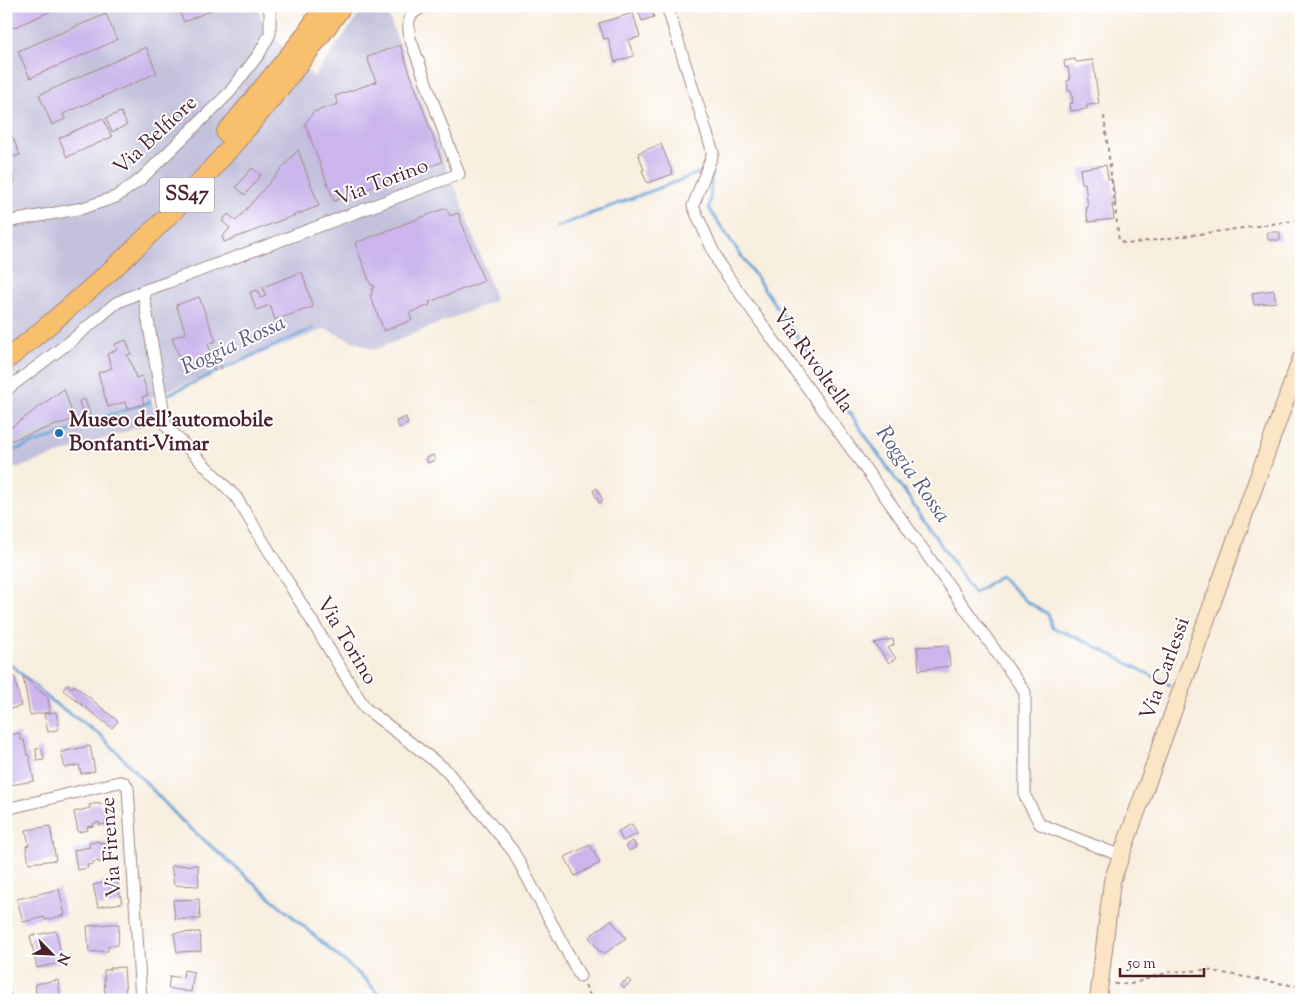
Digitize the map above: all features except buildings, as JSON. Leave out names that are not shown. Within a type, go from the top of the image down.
[{"type":"highway","name":"SS47","points":[[6,345],[118,249],[205,159],[302,40],[325,6]]},
{"type":"highway","name":"SS47","points":[[6,360],[62,314],[173,210],[264,108],[312,48],[342,6]]},
{"type":"main road","name":"Via Carlessi","points":[[1099,992],[1112,881],[1301,358]]},
{"type":"street","name":"Via Belfiore","points":[[6,222],[83,208],[116,197],[142,179],[229,93],[259,54],[270,34],[268,6]]},
{"type":"street","name":"Via Torino","points":[[6,390],[71,341],[116,303],[143,291],[459,174],[410,38],[408,22],[413,12],[425,6]]},
{"type":"street","name":"Via Rivoltella","points":[[667,6],[713,153],[693,206],[719,264],[1025,692],[1025,796],[1040,824],[1121,856]]},
{"type":"street","name":"Via Torino","points":[[143,291],[166,426],[236,497],[365,708],[445,769],[513,851],[580,976]]},
{"type":"street","name":"Via Firenze","points":[[6,809],[119,782],[125,783],[128,788],[141,1000]]},
{"type":"path","points":[[1104,116],[1119,241],[1127,244],[1301,220]]},
{"type":"path","points":[[1099,992],[1169,972],[1206,970],[1301,987]]},
{"type":"path","points":[[580,976],[592,1000]]},
{"type":"shaded area","points":[[6,6],[258,6],[264,28],[314,77],[365,6],[426,6],[389,17],[449,175],[457,191],[496,300],[374,350],[325,329],[151,397],[157,421],[17,468],[6,466]]},
{"type":"waterway","name":"Roggia Rossa","points":[[556,227],[699,173]]},
{"type":"waterway","name":"Roggia Rossa","points":[[712,174],[709,209],[974,593],[1000,576],[1026,601],[1048,614],[1052,628],[1079,638],[1170,685]]},
{"type":"waterway","name":"Roggia Rossa","points":[[169,394],[313,328]]},
{"type":"waterway","name":"Roggia Rossa","points":[[107,416],[150,402]]},
{"type":"waterway","name":"Roggia Rossa","points":[[6,453],[90,424]]},
{"type":"waterway","points":[[6,660],[53,702],[102,736],[182,821],[367,981],[383,1000]]},
{"type":"place","name":"Museo dell'automobile Bonfanti-Vimar","points":[[59,433]]}]
